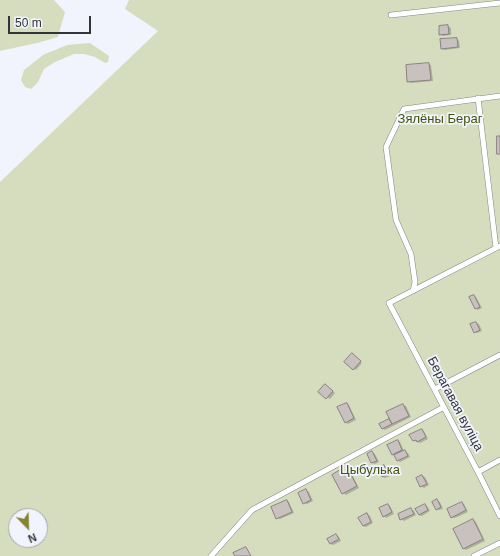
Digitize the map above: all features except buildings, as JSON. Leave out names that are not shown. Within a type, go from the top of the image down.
[{"type":"lane","points":[[391,15],[500,3]]},
{"type":"lane","points":[[413,291],[415,282],[411,254],[396,220],[386,148],[404,109],[500,96]]},
{"type":"lane","points":[[413,291],[498,247],[478,98]]},
{"type":"lane","name":"Берагавая вуліца","points":[[413,291],[389,303],[500,516]]},
{"type":"lane","points":[[435,389],[500,355]]},
{"type":"lane","points":[[211,556],[252,510],[444,407]]},
{"type":"lane","points":[[478,472],[500,460]]},
{"type":"lane","points":[[474,556],[500,543]]},
{"type":"green space","points":[[0,0],[54,0],[65,12],[58,37],[0,51]]},
{"type":"green space","points":[[129,0],[500,0],[500,556],[0,556],[0,182],[158,31],[125,9]]},
{"type":"green space","points":[[90,43],[109,56],[108,62],[105,63],[95,57],[84,54],[74,54],[55,62],[44,69],[38,82],[31,89],[25,87],[21,80],[24,70],[43,55],[67,45]]},
{"type":"park label","name":"Зялёны Бераг","points":[[440,119]]},
{"type":"park label","name":"Цыбулька","points":[[370,470]]}]
